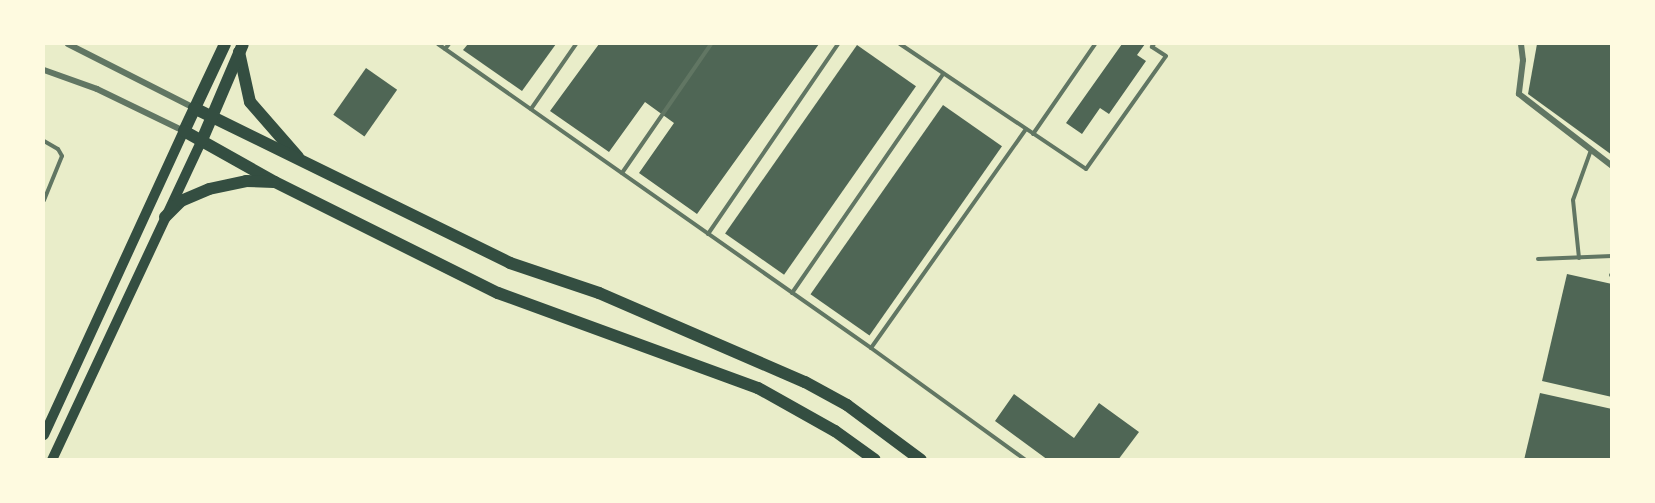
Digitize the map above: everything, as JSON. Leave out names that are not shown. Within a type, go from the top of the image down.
[{"type":"main road","points":[[44,435],[225,44]]},
{"type":"main road","points":[[52,459],[202,140],[241,48]]},
{"type":"main road","points":[[241,48],[245,90],[257,114],[308,166]]},
{"type":"main road","points":[[194,108],[308,166],[510,263],[599,292],[805,382],[847,405],[921,459]]},
{"type":"main road","points":[[184,131],[275,182],[498,293],[758,388],[835,431],[875,459]]},
{"type":"main road","points":[[165,217],[181,201],[209,189],[246,182],[275,182]]},
{"type":"street","points":[[68,44],[194,108]]},
{"type":"street","points":[[1521,44],[1524,60],[1519,94],[1611,166]]},
{"type":"street","points":[[44,70],[97,89],[184,131]]},
{"type":"lane","points":[[438,44],[1026,459]]},
{"type":"lane","points":[[445,49],[449,44]]},
{"type":"lane","points":[[531,109],[576,44]]},
{"type":"lane","points":[[622,173],[711,44]]},
{"type":"lane","points":[[708,234],[838,44]]},
{"type":"lane","points":[[900,44],[1086,169],[1166,56],[1152,47],[1154,44]]},
{"type":"lane","points":[[1033,134],[1095,44]]},
{"type":"lane","points":[[792,292],[943,74]]},
{"type":"lane","points":[[871,348],[1026,129]]},
{"type":"lane","points":[[44,141],[58,149],[62,156],[44,200]]},
{"type":"lane","points":[[1579,258],[1573,201],[1591,150]]},
{"type":"lane","points":[[1538,259],[1611,256]]},
{"type":"building","points":[[468,44],[556,44],[522,91],[463,50]]},
{"type":"building","points":[[599,44],[819,44],[697,214],[639,173],[674,123],[645,102],[609,152],[550,111]]},
{"type":"building","points":[[1122,44],[1145,44],[1137,55],[1146,61],[1109,114],[1100,108],[1082,134],[1066,123]]},
{"type":"building","points":[[1537,44],[1612,44],[1612,155],[1528,94]]},
{"type":"building","points":[[857,45],[916,86],[784,275],[725,233]]},
{"type":"building","points":[[366,68],[397,90],[364,136],[333,115]]},
{"type":"building","points":[[943,105],[1002,146],[869,336],[811,294]]},
{"type":"building","points":[[1567,274],[1612,284],[1612,397],[1542,381]]},
{"type":"building","points":[[1540,393],[1612,409],[1612,460],[1524,460]]},
{"type":"building","points":[[1014,394],[1074,438],[1099,403],[1139,432],[1118,460],[1048,460],[995,421]]}]
